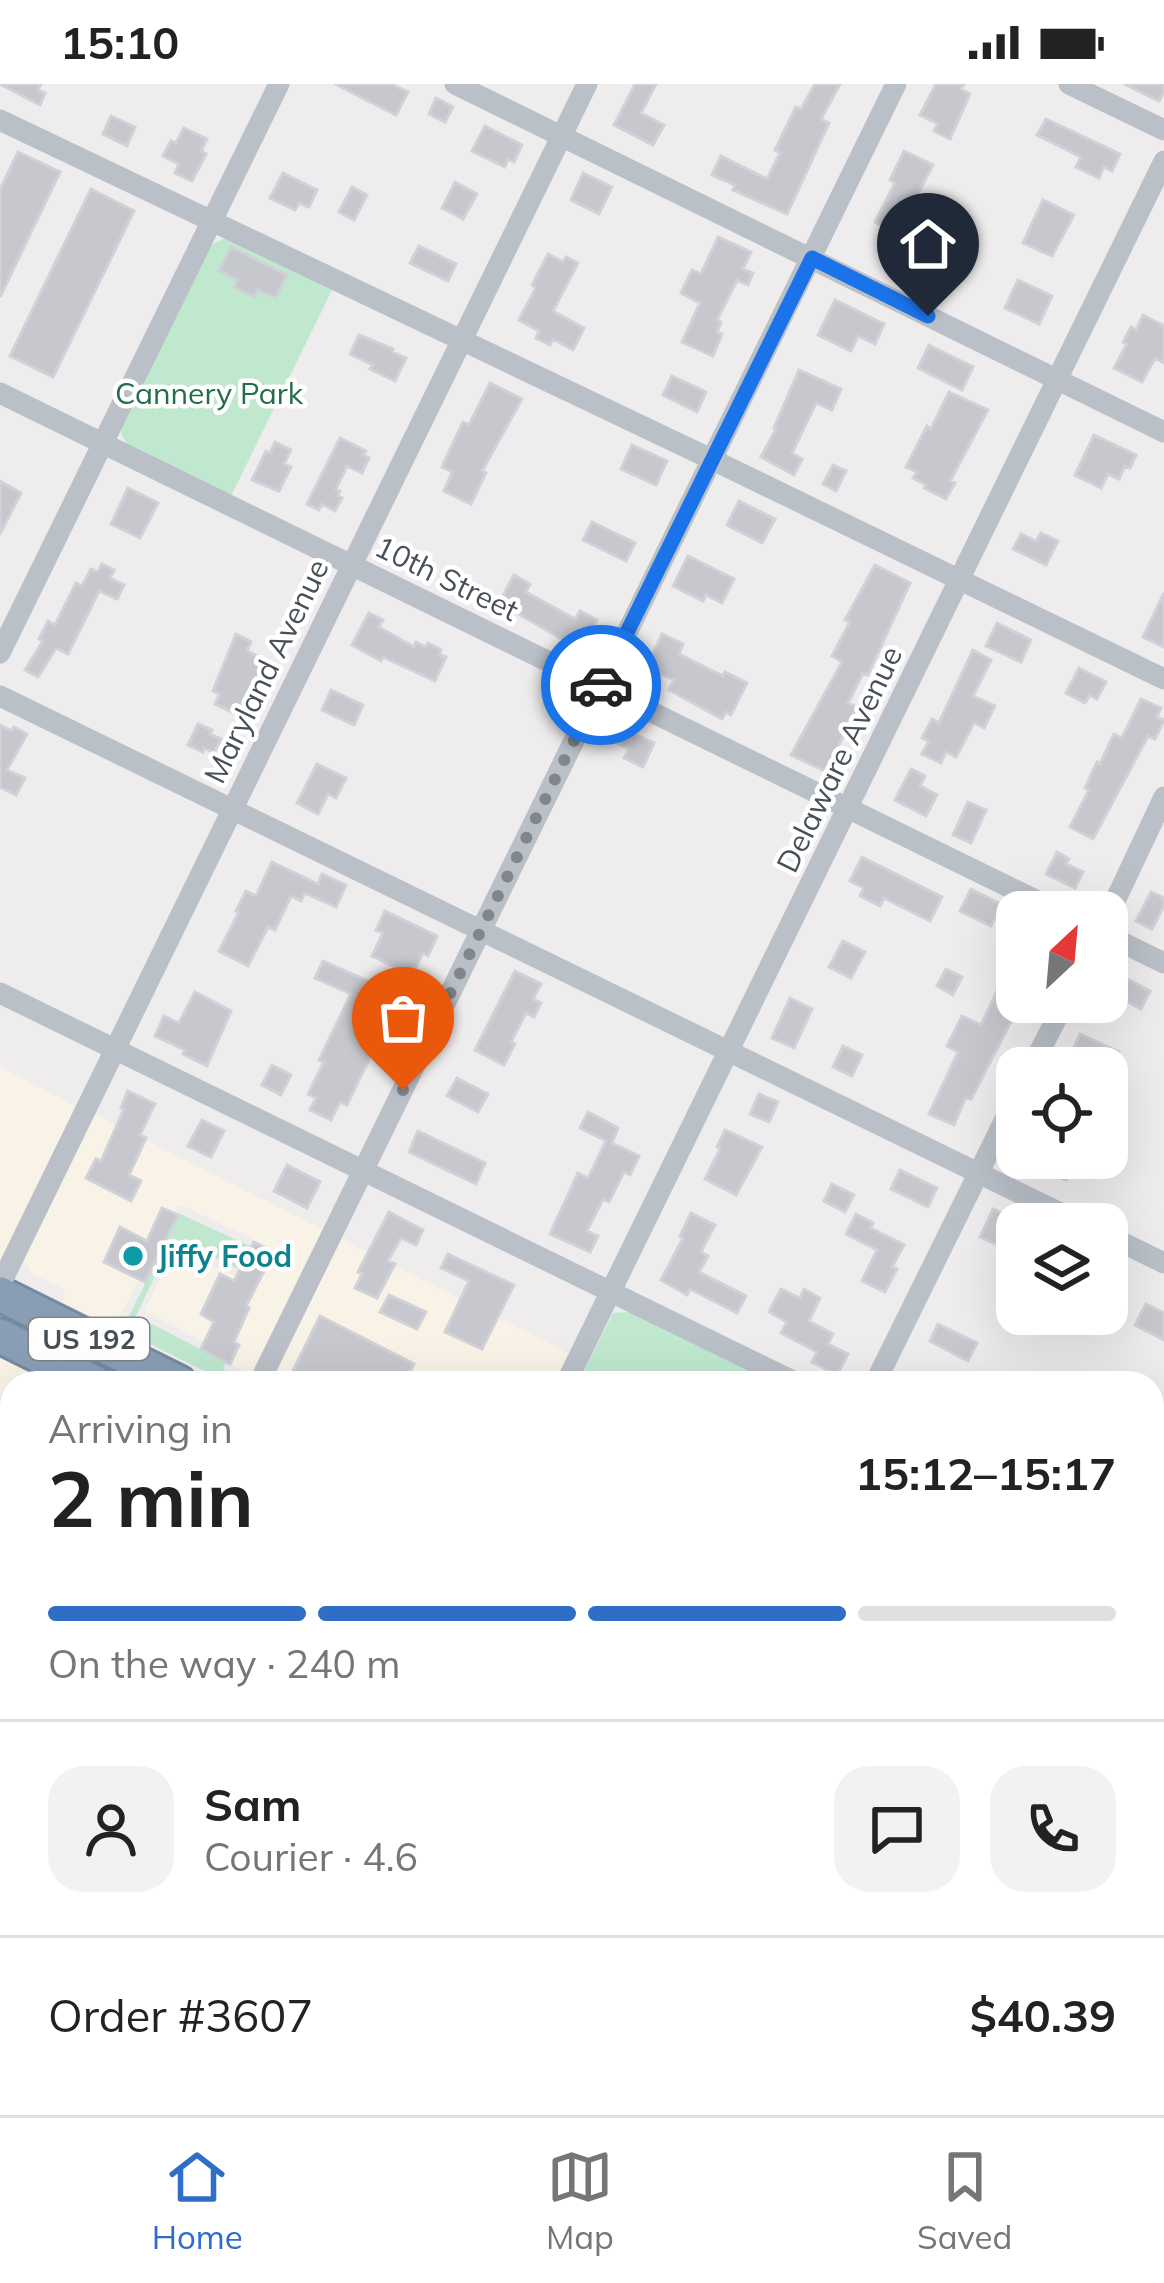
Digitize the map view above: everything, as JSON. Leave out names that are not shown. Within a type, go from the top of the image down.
[{"type":"highway","name":"US 192","points":[[0,1289],[132,1371]]},
{"type":"highway","points":[[0,1318],[12,1317],[91,1357],[132,1371]]},
{"type":"highway","name":"US 192","points":[[0,1336],[71,1371]]},
{"type":"street","points":[[0,653],[279,84]]},
{"type":"street","points":[[455,84],[1164,432]]},
{"type":"street","name":"Maryland Avenue","points":[[0,1289],[587,84]]},
{"type":"street","points":[[265,1371],[896,84]]},
{"type":"street","points":[[1069,84],[1164,130]]},
{"type":"street","points":[[0,120],[1164,680]]},
{"type":"street","name":"Delaware Avenue","points":[[572,1371],[1164,160]]},
{"type":"street","name":"10th Street","points":[[0,393],[1017,891]]},
{"type":"street","points":[[0,696],[1039,1203]]},
{"type":"street","points":[[1120,891],[1164,796]]},
{"type":"street","points":[[1128,945],[1164,963]]},
{"type":"street","points":[[0,993],[772,1371]]},
{"type":"street","points":[[880,1371],[996,1136]]},
{"type":"street","points":[[1128,1245],[1164,1263]]},
{"type":"shaded area","points":[[0,1067],[76,1106],[0,1265]]},
{"type":"shaded area","points":[[92,1113],[324,1230],[255,1371],[244,1371],[233,1365],[230,1355],[144,1311],[176,1248],[237,1277],[259,1249],[255,1240],[184,1206],[177,1207],[114,1328],[63,1302],[62,1288],[31,1273],[21,1262]]},
{"type":"shaded area","points":[[339,1238],[571,1354],[563,1371],[274,1371]]},
{"type":"shaded area","points":[[0,1350],[43,1371],[0,1371]]},
{"type":"green space","name":"Cannery Park","points":[[225,238],[333,288],[231,496],[127,444],[121,434],[122,423],[209,246]]},
{"type":"green space","points":[[180,1214],[252,1247],[238,1269],[173,1238],[136,1316],[226,1362],[223,1369],[227,1371],[205,1371],[122,1330]]},
{"type":"green space","points":[[630,1312],[753,1371],[584,1371],[613,1313]]},
{"type":"building","points":[[0,84],[41,84],[38,90],[45,93],[40,105]]},
{"type":"building","points":[[335,84],[391,84],[408,92],[396,115]]},
{"type":"building","points":[[635,84],[656,84],[641,113],[664,125],[653,145],[614,125]]},
{"type":"building","points":[[815,84],[840,84],[821,119],[829,123],[787,214],[733,190],[735,185],[712,175],[721,156],[767,179],[796,107],[801,109]]},
{"type":"building","points":[[936,84],[964,84],[961,89],[970,94],[950,139],[934,131],[938,124],[920,115]]},
{"type":"building","points":[[1124,84],[1164,84],[1164,92],[1159,101]]},
{"type":"building","points":[[436,98],[453,107],[445,122],[429,114]]},
{"type":"building","points":[[111,116],[135,127],[127,146],[103,134]]},
{"type":"building","points":[[1046,119],[1120,154],[1112,171],[1104,167],[1099,178],[1076,167],[1081,157],[1037,135]]},
{"type":"building","points":[[485,126],[522,145],[514,162],[508,159],[505,167],[472,151]]},
{"type":"building","points":[[184,128],[207,139],[201,151],[206,154],[192,181],[175,173],[179,164],[163,156]]},
{"type":"building","points":[[904,151],[933,165],[913,203],[920,207],[897,251],[883,244],[890,230],[875,222],[895,183],[890,180]]},
{"type":"building","points":[[18,152],[60,172],[0,297],[0,190]]},
{"type":"building","points":[[283,173],[317,190],[309,207],[299,203],[295,210],[270,198]]},
{"type":"building","points":[[583,173],[612,187],[599,214],[571,200]]},
{"type":"building","points":[[455,182],[477,194],[463,219],[442,208]]},
{"type":"building","points":[[352,187],[367,195],[354,220],[339,212]]},
{"type":"building","points":[[91,189],[134,211],[53,377],[10,356]]},
{"type":"building","points":[[1043,200],[1074,215],[1052,256],[1023,243]]},
{"type":"building","points":[[718,237],[751,252],[743,269],[753,273],[748,285],[737,280],[717,320],[721,322],[717,332],[722,334],[713,356],[682,342],[700,303],[681,293],[692,270],[701,274]]},
{"type":"building","points":[[419,246],[456,264],[448,281],[410,263]]},
{"type":"building","points":[[231,247],[287,275],[276,298],[258,290],[254,297],[234,287],[238,280],[219,271]]},
{"type":"building","points":[[548,254],[578,263],[553,311],[584,328],[573,350],[553,339],[550,345],[536,338],[539,331],[519,320]]},
{"type":"building","points":[[1018,280],[1052,296],[1039,324],[1005,308]]},
{"type":"building","points":[[835,300],[884,324],[875,344],[858,336],[851,351],[818,335]]},
{"type":"building","points":[[1143,315],[1164,326],[1164,363],[1155,358],[1142,382],[1114,368],[1131,327],[1136,330]]},
{"type":"building","points":[[359,335],[406,358],[395,381],[350,354]]},
{"type":"building","points":[[929,345],[973,367],[962,390],[918,368]]},
{"type":"building","points":[[799,370],[841,389],[832,410],[816,403],[792,453],[802,459],[794,475],[761,457]]},
{"type":"building","points":[[672,376],[706,392],[697,412],[663,395]]},
{"type":"building","points":[[490,383],[522,399],[482,471],[486,473],[471,504],[444,491],[452,472],[442,467],[463,422],[469,425]]},
{"type":"building","points":[[949,392],[988,410],[950,481],[955,483],[946,499],[924,488],[913,478],[917,472],[906,467]]},
{"type":"building","points":[[1094,435],[1136,455],[1119,479],[1108,474],[1101,488],[1075,475]]},
{"type":"building","points":[[340,438],[366,451],[363,455],[369,458],[362,473],[347,466],[336,489],[342,498],[335,511],[322,504],[319,510],[307,504]]},
{"type":"building","points":[[275,442],[291,450],[284,464],[291,467],[279,491],[252,480]]},
{"type":"building","points":[[632,445],[667,461],[656,485],[621,469]]},
{"type":"building","points":[[833,465],[846,471],[836,491],[823,484]]},
{"type":"building","points":[[0,481],[21,493],[0,534]]},
{"type":"building","points":[[128,488],[158,503],[140,538],[111,524]]},
{"type":"building","points":[[739,501],[775,519],[762,543],[727,525]]},
{"type":"building","points":[[592,522],[635,543],[626,561],[583,540]]},
{"type":"building","points":[[1041,533],[1058,541],[1046,565],[1013,549],[1021,534],[1036,541]]},
{"type":"building","points":[[688,556],[734,579],[722,603],[706,595],[703,601],[673,586]]},
{"type":"building","points":[[102,564],[114,570],[110,578],[124,585],[117,599],[99,591],[68,654],[56,648],[38,677],[25,670],[43,641],[39,639],[48,621],[55,625],[76,583],[82,586],[91,569],[98,572]]},
{"type":"building","points":[[875,565],[910,583],[868,675],[863,673],[848,703],[857,707],[829,773],[791,755],[842,662],[832,656],[850,622],[845,620]]},
{"type":"building","points":[[514,575],[530,584],[526,592],[575,619],[580,611],[597,620],[581,650],[515,612],[513,616],[497,607]]},
{"type":"building","points":[[1164,593],[1164,647],[1143,637]]},
{"type":"building","points":[[369,613],[383,620],[379,627],[414,647],[416,642],[426,647],[428,643],[441,650],[439,655],[446,657],[435,681],[352,645]]},
{"type":"building","points":[[997,623],[1031,640],[1021,662],[986,646]]},
{"type":"building","points":[[236,634],[251,642],[247,651],[267,661],[238,715],[215,704],[220,694],[213,691]]},
{"type":"building","points":[[662,634],[683,644],[679,654],[747,683],[731,715],[726,712],[722,719],[669,690],[674,680],[647,667]]},
{"type":"building","points":[[973,650],[991,660],[973,696],[995,706],[984,728],[974,723],[956,757],[946,752],[941,763],[922,754],[929,741],[922,738],[932,719],[939,723]]},
{"type":"building","points":[[1079,668],[1106,682],[1097,699],[1090,695],[1085,703],[1066,693]]},
{"type":"building","points":[[331,690],[363,705],[354,725],[322,710]]},
{"type":"building","points":[[1141,699],[1161,708],[1157,717],[1164,720],[1155,739],[1148,736],[1093,839],[1070,827],[1097,762],[1100,764],[1114,734],[1122,738]]},
{"type":"building","points":[[198,724],[221,739],[214,753],[188,745]]},
{"type":"building","points":[[0,725],[27,734],[7,770],[25,778],[16,795],[0,787]]},
{"type":"building","points":[[617,726],[654,743],[643,767],[624,758],[629,749],[611,740]]},
{"type":"building","points":[[317,764],[346,778],[336,798],[328,794],[318,814],[297,803]]},
{"type":"building","points":[[911,769],[925,776],[920,786],[937,795],[926,816],[895,800]]},
{"type":"building","points":[[968,802],[986,810],[971,843],[953,835]]},
{"type":"building","points":[[1057,852],[1069,859],[1066,864],[1083,872],[1075,888],[1046,874]]},
{"type":"building","points":[[862,857],[942,897],[930,921],[884,898],[880,906],[860,896],[864,888],[850,881]]},
{"type":"building","points":[[272,862],[318,884],[322,874],[346,885],[336,907],[305,893],[301,901],[291,896],[275,930],[268,927],[248,966],[219,951],[246,891],[256,896]]},
{"type":"building","points":[[971,889],[996,902],[991,926],[960,911]]},
{"type":"building","points":[[1151,892],[1164,898],[1152,929],[1136,921]]},
{"type":"building","points":[[385,911],[437,936],[412,975],[372,956],[383,933],[376,930]]},
{"type":"building","points":[[843,941],[865,952],[851,978],[829,967]]},
{"type":"building","points":[[323,961],[400,995],[347,1105],[340,1102],[331,1120],[310,1110],[316,1098],[308,1094],[351,994],[315,978]]},
{"type":"building","points":[[946,969],[962,977],[953,995],[937,986]]},
{"type":"building","points":[[515,971],[541,984],[533,999],[541,1003],[534,1017],[526,1013],[504,1065],[475,1050]]},
{"type":"building","points":[[1128,979],[1150,991],[1141,1009],[1128,1002]]},
{"type":"building","points":[[195,992],[231,1011],[207,1066],[155,1036],[164,1016],[179,1023]]},
{"type":"building","points":[[996,993],[996,1023],[1010,1023],[954,1125],[929,1114],[958,1052],[947,1046],[962,1016],[981,1025]]},
{"type":"building","points":[[790,998],[812,1009],[794,1048],[772,1038]]},
{"type":"building","points":[[1080,1034],[1108,1047],[1074,1047]]},
{"type":"building","points":[[843,1046],[862,1055],[852,1076],[833,1067]]},
{"type":"building","points":[[272,1065],[291,1075],[281,1095],[262,1085]]},
{"type":"building","points":[[457,1078],[488,1094],[478,1112],[447,1096]]},
{"type":"building","points":[[128,1091],[155,1104],[129,1175],[141,1181],[131,1201],[86,1178],[96,1159],[101,1161]]},
{"type":"building","points":[[759,1094],[778,1102],[769,1122],[750,1114]]},
{"type":"building","points":[[588,1112],[618,1128],[612,1143],[639,1156],[630,1175],[624,1172],[609,1202],[603,1199],[587,1231],[598,1236],[590,1252],[550,1234],[578,1173],[588,1178],[606,1141],[580,1128]]},
{"type":"building","points":[[202,1120],[224,1131],[211,1157],[188,1146]]},
{"type":"building","points":[[725,1130],[762,1147],[736,1195],[705,1179]]},
{"type":"building","points":[[418,1131],[485,1163],[476,1184],[409,1152]]},
{"type":"building","points":[[287,1165],[320,1182],[307,1208],[274,1191]]},
{"type":"building","points":[[900,1170],[937,1188],[928,1207],[891,1189]]},
{"type":"building","points":[[832,1184],[854,1195],[845,1212],[824,1201]]},
{"type":"building","name":"Jiffy Food","points":[[162,1208],[178,1215],[145,1282],[104,1262],[120,1227],[147,1241]]},
{"type":"building","points":[[993,1209],[996,1210],[996,1244],[980,1237]]},
{"type":"building","points":[[389,1212],[423,1230],[416,1245],[401,1238],[388,1261],[395,1264],[377,1298],[355,1288],[362,1274],[358,1272]]},
{"type":"building","points":[[691,1213],[715,1225],[701,1252],[708,1256],[699,1272],[746,1296],[737,1313],[661,1280]]},
{"type":"building","points":[[856,1214],[873,1223],[871,1228],[904,1245],[885,1292],[862,1281],[877,1250],[846,1234]]},
{"type":"building","points":[[254,1242],[274,1252],[246,1306],[234,1342],[239,1345],[230,1364],[201,1349],[214,1322],[201,1314],[220,1274],[234,1281]]},
{"type":"building","points":[[448,1254],[514,1285],[482,1349],[445,1332],[469,1281],[441,1268]]},
{"type":"building","points":[[781,1289],[800,1298],[804,1289],[820,1298],[809,1321],[833,1334],[828,1344],[848,1354],[839,1371],[812,1362],[817,1352],[781,1333],[787,1322],[769,1312]]},
{"type":"building","points":[[389,1295],[426,1312],[417,1329],[380,1312]]},
{"type":"building","points":[[1146,1304],[1164,1313],[1164,1340],[1135,1325]]},
{"type":"building","points":[[320,1316],[414,1364],[410,1371],[293,1371]]},
{"type":"building","points":[[938,1324],[977,1343],[968,1361],[930,1341]]},
{"type":"way so far","points":[[403,1090],[601,685]]},
{"type":"place","name":"Jiffy Food","points":[[133,1256]]},
{"type":"route","points":[[601,685],[812,258],[928,316]]}]
